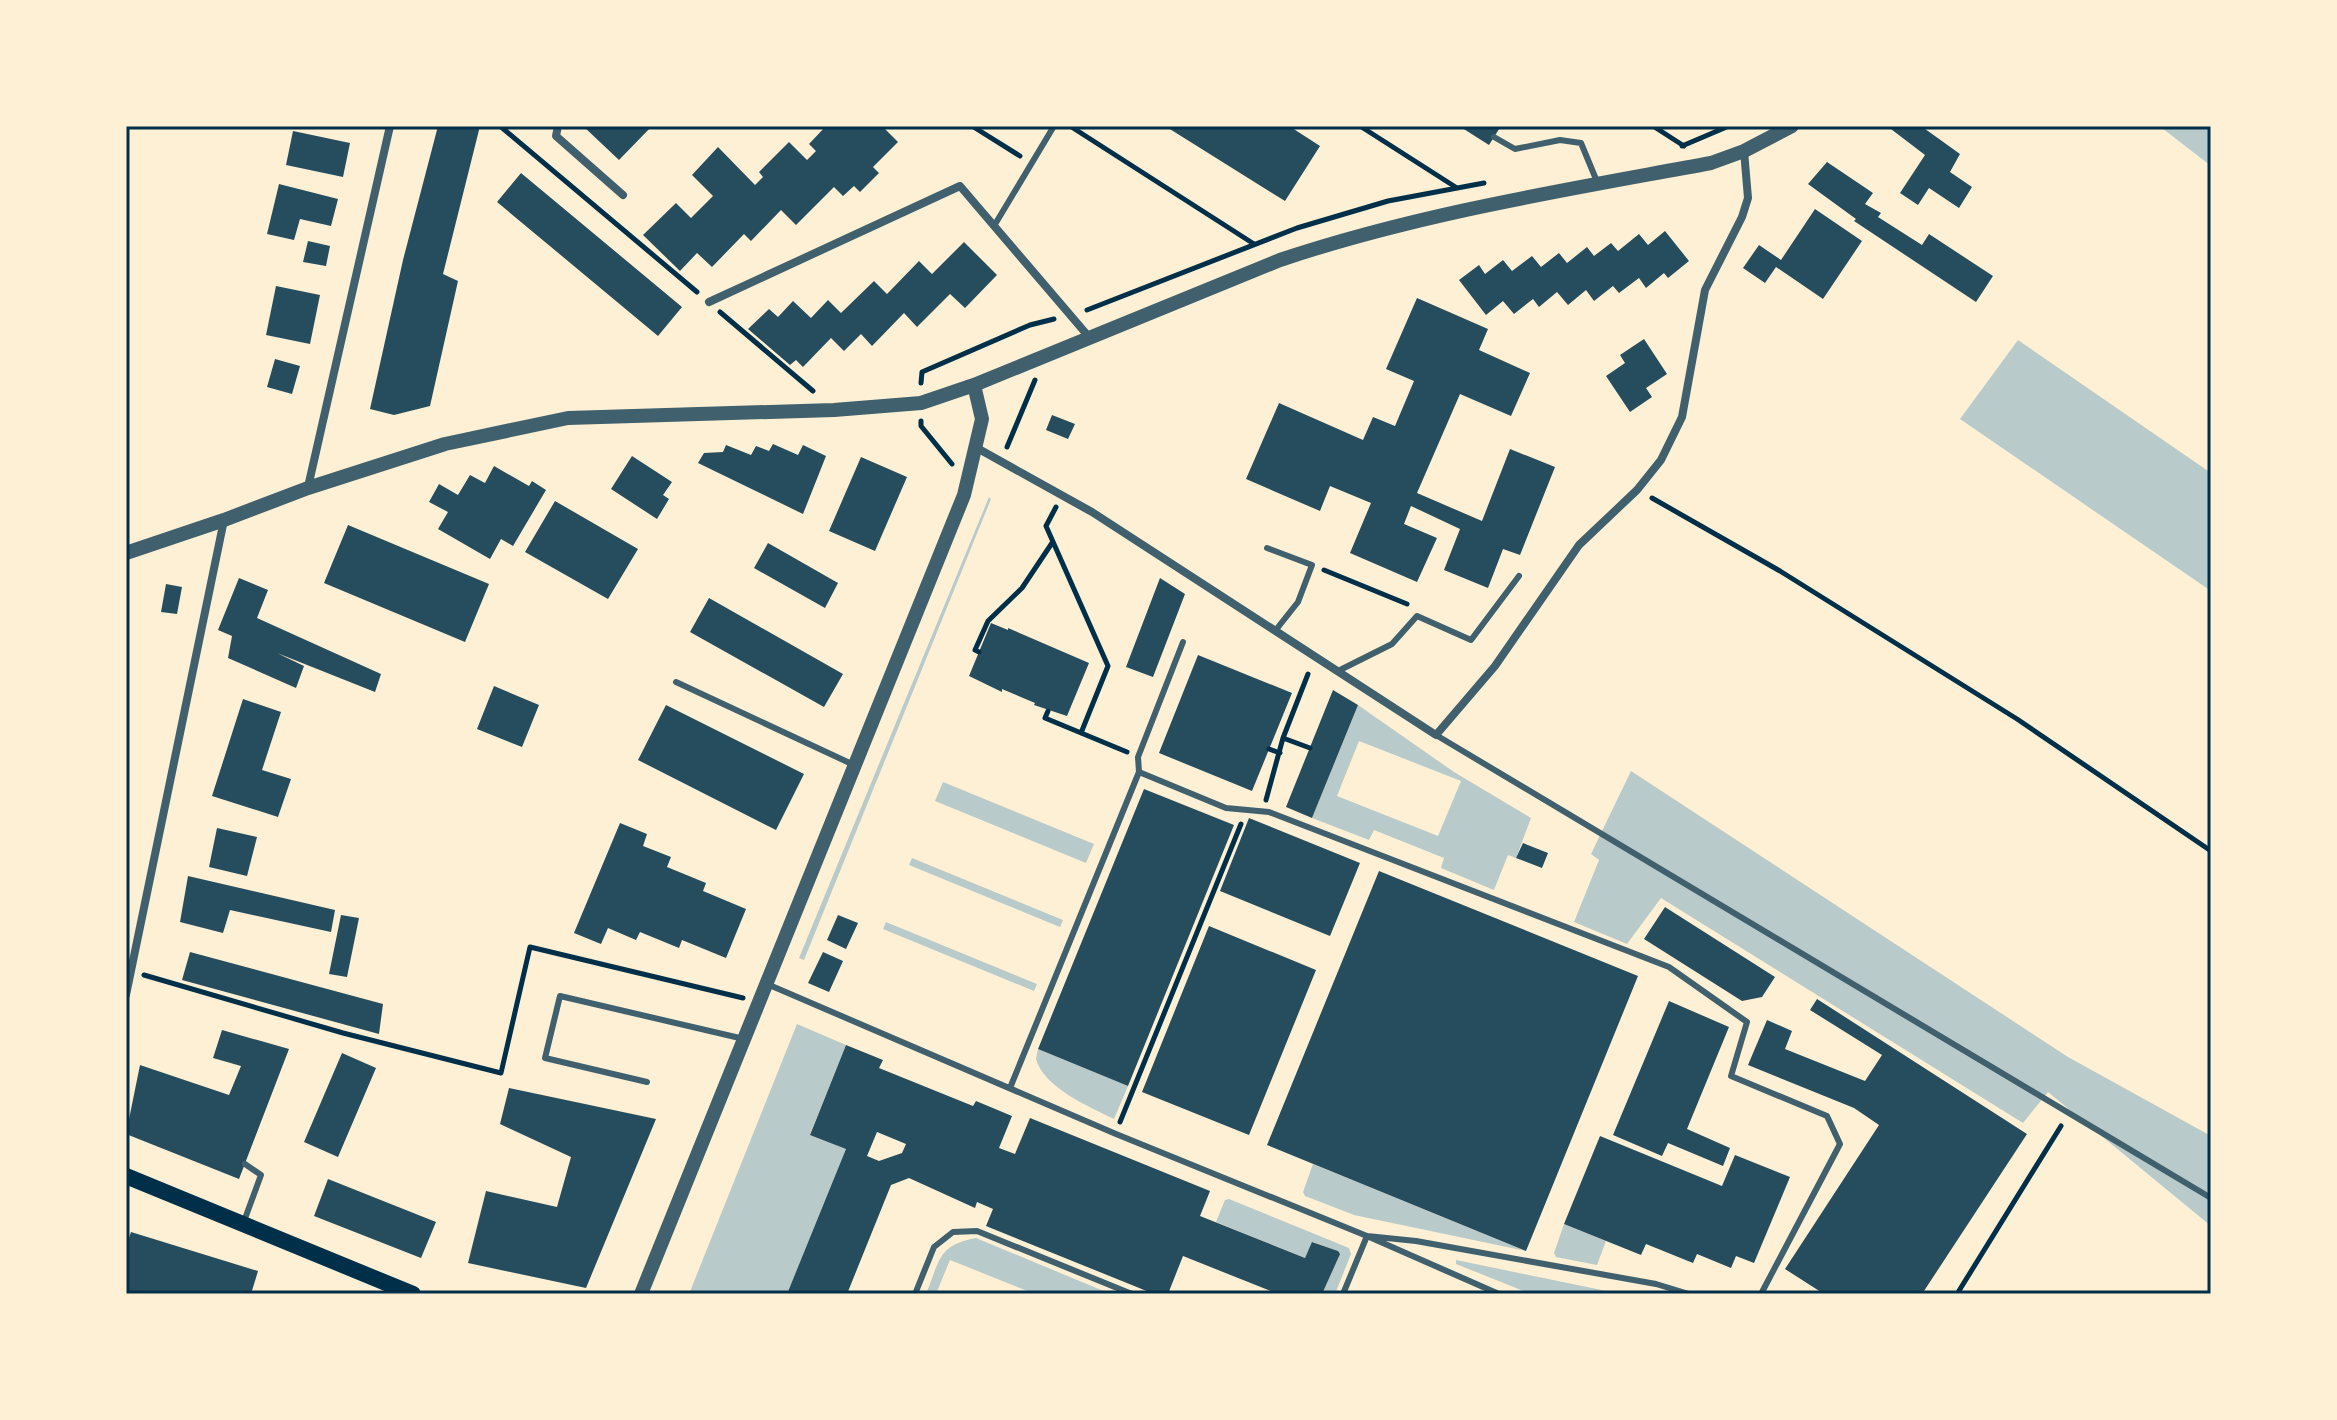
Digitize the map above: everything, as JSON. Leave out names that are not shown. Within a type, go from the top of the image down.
[{"type":"main road","points":[[126,1176],[413,1294]]},
{"type":"street","points":[[308,488],[390,126]]},
{"type":"street","points":[[558,126],[556,136],[623,195]]},
{"type":"street","points":[[126,553],[308,488],[445,444],[568,418],[834,410],[921,403],[974,385],[1280,260],[1331,243],[1485,205],[1711,163],[1744,151],[1792,126]]},
{"type":"street","points":[[977,448],[1092,512],[1436,735],[1495,666],[1579,545],[1637,490],[1661,460],[1682,417],[1705,290],[1742,217],[1748,198],[1744,151]]},
{"type":"street","points":[[709,302],[960,186],[1089,337]]},
{"type":"street","points":[[641,1294],[964,495],[982,419],[974,385]]},
{"type":"street","points":[[126,995],[224,520]]},
{"type":"lane","points":[[994,226],[1054,126]]},
{"type":"lane","points":[[1494,137],[1515,149],[1560,140],[1581,143],[1598,184]]},
{"type":"lane","points":[[1267,548],[1312,565],[1298,602],[1275,631]]},
{"type":"lane","points":[[1338,671],[1392,644],[1417,616],[1471,640],[1519,576]]},
{"type":"lane","points":[[1010,1088],[1139,772],[1139,757],[1183,642]]},
{"type":"lane","points":[[676,682],[855,766]]},
{"type":"lane","points":[[1436,735],[2211,1198]]},
{"type":"lane","points":[[1139,772],[1226,808],[1269,812],[1669,967],[1747,1022],[1731,1076],[1827,1116],[1840,1144],[1761,1294]]},
{"type":"lane","points":[[767,984],[1499,1294]]},
{"type":"lane","points":[[647,1082],[545,1058],[560,996],[744,1039]]},
{"type":"lane","points":[[243,1224],[261,1175],[245,1164]]},
{"type":"lane","points":[[915,1294],[934,1247],[953,1232],[977,1231],[1132,1294]]},
{"type":"lane","points":[[1343,1294],[1367,1236]]},
{"type":"lane","points":[[1367,1236],[1416,1241],[1641,1281],[1689,1294]]},
{"type":"path","points":[[500,126],[834,410]]},
{"type":"path","points":[[972,126],[1031,164]]},
{"type":"path","points":[[1070,126],[1255,244]]},
{"type":"path","points":[[1360,126],[1458,188]]},
{"type":"path","points":[[1653,126],[1684,146]]},
{"type":"path","points":[[921,383],[922,372],[1030,325],[1050,320]]},
{"type":"path","points":[[1000,461],[1036,383],[1030,362]]},
{"type":"path","points":[[921,426],[954,466],[954,475]]},
{"type":"path","points":[[1637,490],[1780,571],[2017,719],[2211,851]]},
{"type":"path","points":[[1055,509],[1046,526],[1108,666],[1081,733]]},
{"type":"path","points":[[979,652],[975,650],[988,621],[1022,588],[1053,542]]},
{"type":"path","points":[[1312,565],[1412,606],[1417,616]]},
{"type":"path","points":[[1274,780],[1283,738],[1308,674]]},
{"type":"path","points":[[1048,711],[1045,718],[1139,757]]},
{"type":"path","points":[[1283,738],[1310,748]]},
{"type":"path","points":[[1269,749],[1280,753]]},
{"type":"path","points":[[1116,1134],[1246,811]]},
{"type":"path","points":[[131,971],[343,1033],[501,1073],[530,947],[759,1001]]},
{"type":"path","points":[[1957,1294],[2070,1112]]},
{"type":"shaded area","points":[[2211,126],[2211,166],[2162,128]]},
{"type":"shaded area","points":[[2018,340],[2211,473],[2211,591],[1960,419]]},
{"type":"shaded area","points":[[989,497],[991,499],[804,960],[799,958]]},
{"type":"shaded area","points":[[1358,705],[1454,772],[1531,818],[1516,858],[1508,855],[1494,890],[1441,868],[1444,858],[1374,830],[1369,840],[1312,818]],"holes":[[[1359,741],[1461,781],[1438,836],[1337,796]]]},
{"type":"shaded area","points":[[1631,771],[2068,1057],[2211,1136],[2211,1226],[2048,1092],[2023,1123],[1661,898],[1627,944],[1574,922],[1599,860],[1591,854]]},
{"type":"shaded area","points":[[943,782],[1094,844],[1086,863],[935,801]]},
{"type":"shaded area","points":[[912,858],[1063,920],[1060,927],[909,865]]},
{"type":"shaded area","points":[[886,922],[1037,984],[1034,991],[883,929]]},
{"type":"shaded area","points":[[797,1024],[846,1045],[810,1134],[846,1149],[787,1294],[689,1294]]},
{"type":"shaded area","points":[[1038,1049],[1128,1086],[1114,1119],[1069,1095],[1048,1079],[1036,1059]]},
{"type":"shaded area","points":[[1313,1164],[1526,1251],[1354,1215],[1305,1196],[1303,1192]]},
{"type":"shaded area","points":[[1225,1200],[1349,1248],[1351,1254],[1335,1294],[1322,1294],[1338,1251],[1313,1242],[1305,1258],[1216,1222]]},
{"type":"shaded area","points":[[1564,1224],[1606,1241],[1597,1265],[1556,1257],[1554,1253]]},
{"type":"shaded area","points":[[976,1238],[1111,1294],[1035,1294],[950,1260],[936,1294],[926,1294],[947,1250]]},
{"type":"shaded area","points":[[1456,1260],[1621,1294],[1531,1294],[1456,1264]]},
{"type":"building","points":[[438,126],[480,126],[443,274],[458,281],[430,406],[394,415],[370,409],[403,260]]},
{"type":"building","points":[[583,126],[652,126],[619,160]]},
{"type":"building","points":[[826,126],[882,126],[898,142],[873,167],[879,173],[860,192],[854,186],[843,196],[834,187],[796,225],[781,210],[751,241],[744,234],[712,267],[697,253],[680,271],[643,235],[676,203],[691,218],[713,196],[692,175],[718,147],[755,185],[763,177],[759,172],[789,142],[807,160],[816,151],[809,144]]},
{"type":"building","points":[[1165,126],[1289,126],[1320,146],[1285,201]]},
{"type":"building","points":[[1459,126],[1501,126],[1489,145]]},
{"type":"building","points":[[1887,126],[1921,126],[1960,154],[1950,172],[1972,187],[1959,208],[1929,188],[1918,205],[1900,193],[1925,155]]},
{"type":"building","points":[[293,131],[350,143],[343,177],[286,165]]},
{"type":"building","points":[[1827,162],[1873,193],[1865,204],[1881,213],[1878,217],[1922,245],[1929,234],[1993,276],[1976,302],[1854,221],[1856,219],[1808,184]]},
{"type":"building","points":[[521,173],[682,307],[658,336],[497,202]]},
{"type":"building","points":[[279,184],[338,199],[331,226],[300,219],[294,240],[267,234]]},
{"type":"building","points":[[1815,209],[1862,241],[1823,299],[1776,267],[1765,283],[1743,268],[1759,245],[1781,260]]},
{"type":"building","points":[[1665,231],[1689,261],[1668,278],[1664,273],[1646,288],[1639,278],[1619,293],[1613,286],[1594,301],[1586,290],[1568,305],[1557,292],[1539,307],[1533,299],[1514,314],[1503,301],[1486,315],[1459,280],[1479,265],[1485,274],[1503,260],[1512,271],[1532,256],[1541,267],[1559,253],[1567,263],[1587,247],[1594,256],[1611,243],[1618,251],[1639,234],[1648,245]]},
{"type":"building","points":[[308,241],[330,246],[326,266],[303,262]]},
{"type":"building","points":[[964,242],[997,275],[965,308],[950,294],[917,327],[904,313],[872,346],[861,334],[844,351],[831,338],[803,367],[796,360],[790,365],[748,329],[769,309],[778,317],[793,301],[811,318],[828,300],[841,313],[874,281],[887,294],[919,261],[932,274]]},
{"type":"building","points":[[276,286],[320,295],[310,344],[266,335]]},
{"type":"building","points":[[1417,298],[1488,329],[1479,350],[1530,373],[1511,416],[1460,394],[1417,493],[1482,521],[1510,449],[1555,467],[1520,555],[1503,549],[1488,588],[1444,570],[1460,529],[1411,506],[1404,524],[1437,538],[1417,582],[1350,553],[1371,503],[1330,486],[1320,511],[1246,479],[1279,403],[1363,440],[1373,417],[1395,426],[1414,381],[1386,369]]},
{"type":"building","points":[[1644,339],[1667,374],[1646,388],[1652,397],[1630,412],[1606,376],[1625,363],[1620,355]]},
{"type":"building","points":[[275,359],[300,366],[292,394],[267,387]]},
{"type":"building","points":[[1052,415],[1075,424],[1068,439],[1046,430]]},
{"type":"building","points":[[773,444],[798,455],[803,445],[826,456],[803,514],[698,463],[704,453],[723,452],[726,445],[751,455],[756,446],[769,451]]},
{"type":"building","points":[[632,456],[672,482],[663,495],[669,499],[657,519],[611,489]]},
{"type":"building","points":[[861,457],[907,477],[875,551],[829,531]]},
{"type":"building","points":[[494,466],[529,486],[532,481],[546,490],[513,546],[501,539],[490,559],[438,529],[448,512],[429,502],[439,484],[458,495],[470,475],[485,483]]},
{"type":"building","points":[[555,501],[638,549],[608,599],[525,552]]},
{"type":"building","points":[[348,525],[489,584],[465,642],[324,583]]},
{"type":"building","points":[[768,543],[838,583],[825,608],[754,568]]},
{"type":"building","points":[[239,578],[268,590],[257,618],[381,674],[375,692],[277,653],[304,666],[296,688],[228,658],[232,636],[218,630]]},
{"type":"building","points":[[1160,578],[1185,594],[1153,677],[1126,667]]},
{"type":"building","points":[[166,584],[182,587],[177,614],[161,612]]},
{"type":"building","points":[[709,598],[843,674],[824,707],[690,632]]},
{"type":"building","points":[[991,623],[1089,663],[1067,716],[969,676]]},
{"type":"building","points":[[1198,655],[1292,693],[1252,791],[1159,753]]},
{"type":"building","points":[[494,686],[539,705],[522,747],[477,729]]},
{"type":"building","points":[[1333,690],[1358,705],[1312,818],[1286,807]]},
{"type":"building","points":[[243,699],[281,712],[262,770],[291,779],[278,817],[212,796]]},
{"type":"building","points":[[666,705],[804,774],[776,830],[638,760]]},
{"type":"building","points":[[1144,789],[1234,825],[1128,1086],[1038,1049]]},
{"type":"building","points":[[1249,818],[1360,863],[1330,936],[1220,891]]},
{"type":"building","points":[[620,823],[647,834],[643,846],[671,857],[667,867],[706,883],[703,891],[746,909],[726,958],[682,940],[679,948],[640,932],[636,940],[608,928],[601,944],[574,933]]},
{"type":"building","points":[[217,828],[257,837],[247,876],[209,867]]},
{"type":"building","points":[[1523,843],[1548,853],[1542,868],[1516,858]]},
{"type":"building","points":[[1379,871],[1638,976],[1526,1251],[1267,1145]]},
{"type":"building","points":[[188,876],[335,910],[331,932],[230,910],[223,933],[180,922]]},
{"type":"building","points":[[1665,907],[1775,977],[1762,997],[1742,1001],[1644,939]]},
{"type":"building","points":[[341,915],[359,918],[347,977],[329,974]]},
{"type":"building","points":[[838,915],[858,923],[846,949],[827,940]]},
{"type":"building","points":[[1209,926],[1316,970],[1249,1135],[1142,1092]]},
{"type":"building","points":[[190,952],[383,1004],[379,1034],[182,980]]},
{"type":"building","points":[[823,952],[843,961],[829,992],[808,983]]},
{"type":"building","points":[[1817,999],[2027,1134],[1922,1294],[1824,1294],[1785,1269],[1879,1125],[1854,1108],[1748,1065],[1767,1020],[1792,1031],[1785,1049],[1865,1081],[1882,1055],[1810,1010]]},
{"type":"building","points":[[1669,1001],[1729,1027],[1687,1129],[1730,1148],[1723,1166],[1668,1143],[1662,1156],[1613,1135]]},
{"type":"building","points":[[222,1030],[289,1049],[239,1179],[126,1134],[140,1065],[229,1095],[241,1066],[213,1058]]},
{"type":"building","points":[[846,1045],[883,1060],[879,1068],[973,1106],[976,1101],[1012,1116],[999,1148],[1015,1154],[1030,1118],[1210,1191],[1200,1216],[1305,1258],[1312,1242],[1340,1254],[1322,1294],[1278,1294],[1183,1256],[1168,1294],[1154,1294],[986,1226],[993,1209],[977,1202],[975,1208],[909,1178],[891,1185],[847,1294],[787,1294],[846,1149],[810,1135]],"holes":[[[877,1132],[906,1144],[902,1153],[879,1161],[867,1156]]]},
{"type":"building","points":[[342,1053],[376,1068],[338,1157],[304,1142]]},
{"type":"building","points":[[509,1088],[656,1119],[586,1288],[468,1263],[486,1191],[557,1207],[571,1157],[500,1124]]},
{"type":"building","points":[[1600,1136],[1722,1186],[1735,1155],[1790,1177],[1754,1263],[1736,1256],[1731,1268],[1697,1254],[1693,1263],[1646,1244],[1641,1255],[1564,1224]]},
{"type":"building","points":[[328,1179],[436,1222],[421,1258],[314,1216]]},
{"type":"building","points":[[131,1232],[258,1271],[251,1294],[126,1294],[126,1247]]}]
